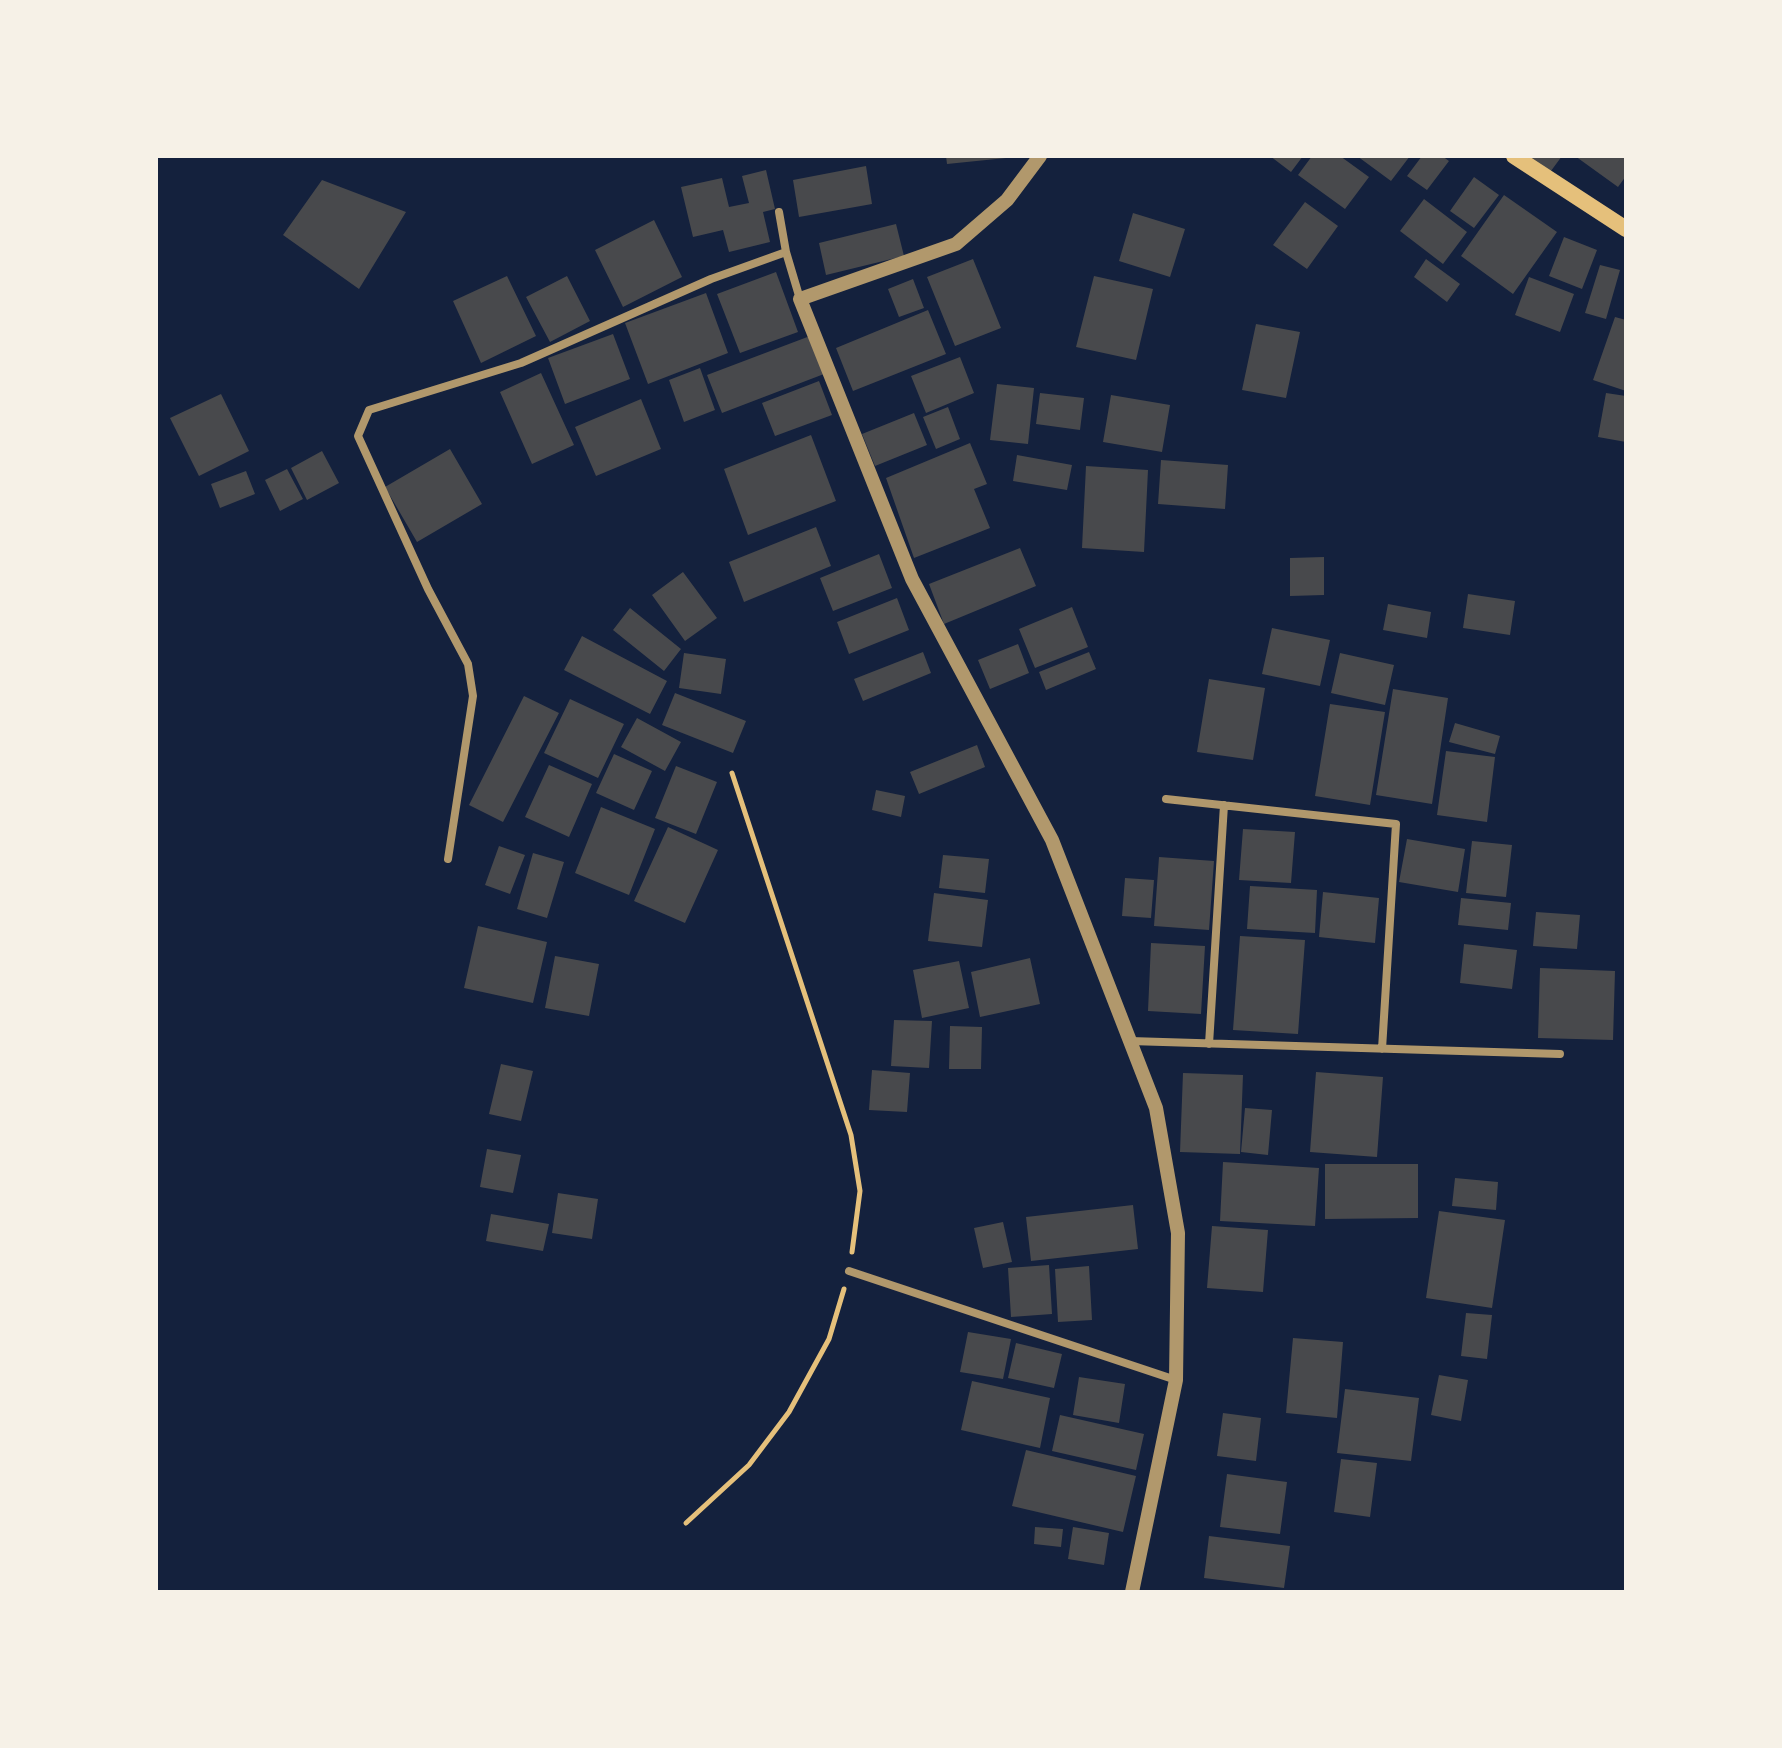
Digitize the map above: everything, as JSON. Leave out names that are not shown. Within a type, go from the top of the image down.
[{"type":"main road","points":[[1514,156],[1626,229]]},
{"type":"street","points":[[800,299],[956,244],[1007,200],[1040,156]]},
{"type":"street","points":[[779,212],[786,252],[800,299],[912,579],[1052,840],[1156,1108],[1178,1233],[1176,1380],[1132,1592]]},
{"type":"street","points":[[448,859],[473,696],[468,664],[428,589],[358,436],[369,410],[521,363],[711,279],[786,252]]},
{"type":"street","points":[[1166,799],[1396,824],[1382,1049]]},
{"type":"street","points":[[1209,1044],[1224,805]]},
{"type":"street","points":[[1130,1041],[1560,1054]]},
{"type":"street","points":[[849,1271],[1176,1380]]},
{"type":"path","points":[[686,1523],[749,1465],[789,1412],[829,1339],[849,1271],[860,1191],[851,1135],[732,773]]},
{"type":"building","points":[[946,156],[1006,156],[1006,158],[947,164]]},
{"type":"building","points":[[1270,156],[1303,156],[1291,172]]},
{"type":"building","points":[[1312,156],[1340,156],[1369,177],[1345,209],[1298,175]]},
{"type":"building","points":[[1357,156],[1410,156],[1391,181]]},
{"type":"building","points":[[1422,156],[1442,156],[1449,161],[1427,190],[1407,176]]},
{"type":"building","points":[[1530,156],[1562,156],[1548,175],[1527,160]]},
{"type":"building","points":[[1575,156],[1626,156],[1626,176],[1618,187]]},
{"type":"building","points":[[866,166],[872,204],[799,217],[793,180]]},
{"type":"building","points":[[766,170],[775,209],[763,212],[770,242],[729,252],[723,230],[693,237],[681,187],[722,178],[729,207],[749,203],[742,176]]},
{"type":"building","points":[[1474,177],[1499,195],[1474,228],[1450,211]]},
{"type":"building","points":[[322,180],[406,212],[359,289],[283,235]]},
{"type":"building","points":[[1504,195],[1557,232],[1513,294],[1461,256]]},
{"type":"building","points":[[1424,199],[1467,232],[1443,264],[1400,231]]},
{"type":"building","points":[[1305,202],[1338,226],[1307,269],[1273,245]]},
{"type":"building","points":[[1133,213],[1185,229],[1170,277],[1119,261]]},
{"type":"building","points":[[654,220],[682,277],[623,307],[595,250]]},
{"type":"building","points":[[896,224],[904,256],[826,275],[819,243]]},
{"type":"building","points":[[1564,237],[1597,250],[1582,289],[1549,276]]},
{"type":"building","points":[[973,259],[1001,328],[955,346],[927,277]]},
{"type":"building","points":[[1426,259],[1460,284],[1447,302],[1414,277]]},
{"type":"building","points":[[1600,265],[1620,270],[1606,319],[1585,313]]},
{"type":"building","points":[[776,272],[798,332],[740,353],[717,294]]},
{"type":"building","points":[[507,276],[536,336],[481,363],[453,301]]},
{"type":"building","points":[[567,276],[590,321],[550,342],[526,297]]},
{"type":"building","points":[[1094,276],[1153,289],[1136,360],[1076,347]]},
{"type":"building","points":[[1529,277],[1574,294],[1560,332],[1515,315]]},
{"type":"building","points":[[913,279],[924,308],[899,317],[888,289]]},
{"type":"building","points":[[706,293],[728,353],[648,384],[625,323]]},
{"type":"building","points":[[928,310],[946,354],[853,391],[836,348]]},
{"type":"building","points":[[1615,317],[1626,320],[1626,391],[1593,380]]},
{"type":"building","points":[[1256,324],[1300,332],[1286,398],[1242,390]]},
{"type":"building","points":[[613,334],[630,379],[565,404],[548,358]]},
{"type":"building","points":[[810,336],[824,374],[722,413],[707,375]]},
{"type":"building","points":[[960,357],[974,393],[926,413],[911,376]]},
{"type":"building","points":[[700,368],[715,410],[684,422],[669,380]]},
{"type":"building","points":[[541,373],[574,445],[532,464],[500,392]]},
{"type":"building","points":[[819,381],[832,415],[775,436],[762,403]]},
{"type":"building","points":[[997,384],[1034,388],[1028,444],[990,440]]},
{"type":"building","points":[[1040,393],[1084,398],[1080,430],[1036,424]]},
{"type":"building","points":[[1606,393],[1626,396],[1626,442],[1598,437]]},
{"type":"building","points":[[221,394],[249,451],[199,476],[170,418]]},
{"type":"building","points":[[1111,395],[1170,405],[1162,452],[1103,442]]},
{"type":"building","points":[[641,399],[661,449],[596,476],[575,427]]},
{"type":"building","points":[[948,407],[960,439],[936,449],[923,417]]},
{"type":"building","points":[[914,413],[927,445],[875,466],[862,434]]},
{"type":"building","points":[[811,435],[836,501],[748,535],[724,469]]},
{"type":"building","points":[[970,443],[987,484],[974,489],[990,528],[914,558],[886,478]]},
{"type":"building","points":[[450,449],[482,504],[417,542],[385,487]]},
{"type":"building","points":[[322,451],[339,483],[307,500],[291,468]]},
{"type":"building","points":[[1017,455],[1072,465],[1067,490],[1013,481]]},
{"type":"building","points":[[1161,460],[1228,465],[1225,509],[1158,504]]},
{"type":"building","points":[[1086,466],[1148,470],[1144,552],[1082,548]]},
{"type":"building","points":[[287,469],[303,499],[280,511],[265,480]]},
{"type":"building","points":[[246,471],[255,494],[220,508],[211,484]]},
{"type":"building","points":[[816,527],[831,566],[744,602],[729,562]]},
{"type":"building","points":[[1020,548],[1036,586],[944,624],[929,584]]},
{"type":"building","points":[[879,554],[892,588],[833,611],[820,578]]},
{"type":"building","points":[[1324,557],[1324,595],[1290,596],[1290,558]]},
{"type":"building","points":[[683,572],[717,618],[685,641],[652,595]]},
{"type":"building","points":[[1468,594],[1515,601],[1510,635],[1463,628]]},
{"type":"building","points":[[897,598],[909,630],[849,654],[837,622]]},
{"type":"building","points":[[1388,604],[1431,612],[1427,638],[1383,630]]},
{"type":"building","points":[[1072,607],[1088,647],[1035,668],[1019,629]]},
{"type":"building","points":[[630,608],[681,649],[664,671],[613,630]]},
{"type":"building","points":[[1272,628],[1330,640],[1320,686],[1262,674]]},
{"type":"building","points":[[582,636],[667,681],[650,714],[564,670]]},
{"type":"building","points":[[1018,644],[1029,673],[990,689],[978,660]]},
{"type":"building","points":[[923,652],[931,673],[863,701],[854,679]]},
{"type":"building","points":[[1089,652],[1096,669],[1046,690],[1039,672]]},
{"type":"building","points":[[684,653],[726,659],[721,694],[679,688]]},
{"type":"building","points":[[1340,653],[1394,665],[1385,705],[1331,693]]},
{"type":"building","points":[[1209,679],[1265,688],[1253,760],[1197,752]]},
{"type":"building","points":[[1393,689],[1448,698],[1432,804],[1376,795]]},
{"type":"building","points":[[675,693],[746,721],[733,753],[662,725]]},
{"type":"building","points":[[524,696],[559,713],[503,822],[469,805]]},
{"type":"building","points":[[570,699],[624,724],[598,778],[544,753]]},
{"type":"building","points":[[1330,704],[1385,712],[1370,805],[1315,796]]},
{"type":"building","points":[[637,718],[681,742],[665,771],[621,747]]},
{"type":"building","points":[[1455,723],[1500,736],[1495,754],[1449,742]]},
{"type":"building","points":[[977,745],[985,767],[919,794],[910,772]]},
{"type":"building","points":[[1446,751],[1495,757],[1487,822],[1437,815]]},
{"type":"building","points":[[614,754],[652,771],[634,810],[596,793]]},
{"type":"building","points":[[549,765],[592,784],[569,837],[525,817]]},
{"type":"building","points":[[676,766],[717,782],[696,834],[655,818]]},
{"type":"building","points":[[876,790],[905,796],[901,817],[872,810]]},
{"type":"building","points":[[601,807],[655,829],[629,895],[575,873]]},
{"type":"building","points":[[668,827],[718,850],[685,923],[634,901]]},
{"type":"building","points":[[1243,829],[1295,832],[1291,883],[1239,880]]},
{"type":"building","points":[[1407,839],[1465,849],[1458,892],[1399,882]]},
{"type":"building","points":[[1472,841],[1512,845],[1506,897],[1466,893]]},
{"type":"building","points":[[499,846],[525,855],[510,894],[485,885]]},
{"type":"building","points":[[533,853],[564,862],[547,918],[517,909]]},
{"type":"building","points":[[943,855],[989,859],[985,893],[939,888]]},
{"type":"building","points":[[1159,857],[1214,861],[1209,930],[1154,926]]},
{"type":"building","points":[[1125,878],[1154,880],[1151,918],[1122,916]]},
{"type":"building","points":[[1250,886],[1317,890],[1315,933],[1247,929]]},
{"type":"building","points":[[1323,892],[1379,898],[1375,943],[1319,937]]},
{"type":"building","points":[[934,893],[988,900],[982,947],[928,941]]},
{"type":"building","points":[[1461,898],[1511,903],[1508,930],[1458,925]]},
{"type":"building","points":[[1536,912],[1580,915],[1577,949],[1533,946]]},
{"type":"building","points":[[478,926],[547,942],[533,1003],[464,988]]},
{"type":"building","points":[[1240,936],[1305,940],[1298,1034],[1233,1030]]},
{"type":"building","points":[[1151,943],[1205,946],[1201,1014],[1148,1011]]},
{"type":"building","points":[[1464,944],[1517,950],[1512,989],[1460,983]]},
{"type":"building","points":[[555,956],[599,964],[589,1016],[545,1008]]},
{"type":"building","points":[[1030,958],[1040,1004],[980,1017],[971,972]]},
{"type":"building","points":[[959,961],[969,1008],[922,1018],[913,970]]},
{"type":"building","points":[[1540,968],[1615,971],[1613,1040],[1538,1038]]},
{"type":"building","points":[[894,1020],[932,1021],[929,1068],[891,1066]]},
{"type":"building","points":[[950,1026],[982,1027],[981,1069],[949,1069]]},
{"type":"building","points":[[501,1064],[533,1071],[521,1121],[489,1114]]},
{"type":"building","points":[[872,1070],[910,1073],[907,1112],[869,1110]]},
{"type":"building","points":[[1316,1072],[1383,1077],[1377,1157],[1310,1152]]},
{"type":"building","points":[[1183,1073],[1243,1075],[1240,1154],[1180,1152]]},
{"type":"building","points":[[1245,1108],[1272,1110],[1268,1155],[1241,1152]]},
{"type":"building","points":[[487,1149],[521,1155],[513,1193],[480,1187]]},
{"type":"building","points":[[1223,1162],[1319,1168],[1315,1226],[1220,1221]]},
{"type":"building","points":[[1325,1164],[1418,1164],[1418,1218],[1325,1219]]},
{"type":"building","points":[[1455,1178],[1498,1182],[1496,1210],[1452,1206]]},
{"type":"building","points":[[558,1193],[598,1199],[592,1239],[552,1233]]},
{"type":"building","points":[[1133,1205],[1138,1249],[1031,1261],[1026,1217]]},
{"type":"building","points":[[1439,1211],[1505,1220],[1492,1308],[1426,1298]]},
{"type":"building","points":[[491,1214],[549,1224],[543,1251],[486,1241]]},
{"type":"building","points":[[1003,1222],[1012,1262],[983,1268],[974,1228]]},
{"type":"building","points":[[1212,1226],[1268,1230],[1263,1292],[1207,1288]]},
{"type":"building","points":[[1049,1265],[1052,1314],[1011,1317],[1008,1268]]},
{"type":"building","points":[[1089,1266],[1092,1320],[1058,1322],[1055,1269]]},
{"type":"building","points":[[1466,1313],[1492,1315],[1487,1359],[1461,1356]]},
{"type":"building","points":[[968,1332],[1011,1339],[1003,1379],[960,1372]]},
{"type":"building","points":[[1293,1338],[1343,1342],[1337,1418],[1286,1413]]},
{"type":"building","points":[[1016,1343],[1062,1354],[1054,1388],[1008,1378]]},
{"type":"building","points":[[1439,1375],[1468,1380],[1461,1421],[1431,1415]]},
{"type":"building","points":[[1079,1377],[1125,1384],[1119,1423],[1073,1415]]},
{"type":"building","points":[[972,1381],[1050,1398],[1040,1448],[961,1430]]},
{"type":"building","points":[[1345,1389],[1419,1398],[1411,1461],[1337,1453]]},
{"type":"building","points":[[1223,1413],[1261,1418],[1256,1461],[1217,1456]]},
{"type":"building","points":[[1060,1415],[1144,1434],[1136,1470],[1052,1451]]},
{"type":"building","points":[[1026,1450],[1136,1476],[1123,1532],[1012,1506]]},
{"type":"building","points":[[1341,1459],[1377,1463],[1370,1517],[1334,1512]]},
{"type":"building","points":[[1227,1474],[1287,1482],[1280,1534],[1220,1527]]},
{"type":"building","points":[[1035,1527],[1063,1529],[1061,1547],[1034,1544]]},
{"type":"building","points":[[1073,1527],[1109,1533],[1104,1565],[1068,1559]]},
{"type":"building","points":[[1209,1536],[1290,1546],[1284,1588],[1204,1578]]}]
